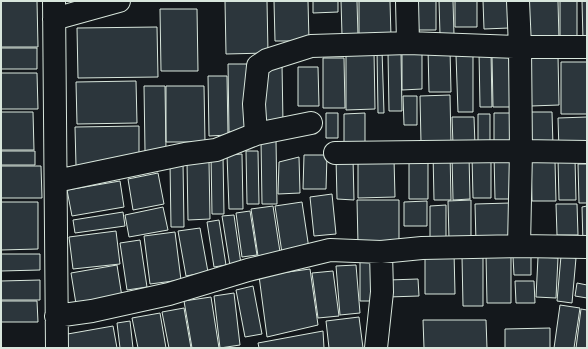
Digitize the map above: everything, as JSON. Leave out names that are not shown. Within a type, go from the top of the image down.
[{"type":"street","points":[[57,348],[54,10],[119,1]]},
{"type":"street","points":[[406,1],[408,42]]},
{"type":"street","points":[[518,1],[521,151],[519,246]]},
{"type":"street","points":[[256,134],[254,104],[258,66],[268,60],[311,46],[408,42],[520,47],[587,47]]},
{"type":"street","points":[[56,182],[185,154],[216,150],[256,134],[312,123]]},
{"type":"street","points":[[335,153],[521,151],[587,152]]},
{"type":"street","points":[[56,316],[92,312],[169,294],[248,270],[330,250],[381,252],[422,248],[519,246],[587,247]]},
{"type":"street","points":[[376,348],[382,292],[381,252]]},
{"type":"building","points":[[1,1],[37,1],[38,47],[1,47]]},
{"type":"building","points":[[225,1],[267,1],[268,53],[226,54]]},
{"type":"building","points":[[274,1],[308,1],[309,41],[275,41]]},
{"type":"building","points":[[313,1],[338,1],[338,12],[313,13]]},
{"type":"building","points":[[341,1],[357,1],[358,36],[342,35]]},
{"type":"building","points":[[359,1],[390,1],[391,37],[359,37]]},
{"type":"building","points":[[417,1],[436,1],[436,30],[418,30]]},
{"type":"building","points":[[439,1],[453,1],[454,35],[440,35]]},
{"type":"building","points":[[455,1],[477,1],[477,27],[455,27]]},
{"type":"building","points":[[483,1],[508,1],[509,28],[484,29]]},
{"type":"building","points":[[523,1],[558,1],[559,40],[524,41]]},
{"type":"building","points":[[560,1],[577,1],[577,40],[560,41]]},
{"type":"building","points":[[582,1],[587,1],[587,41],[583,41]]},
{"type":"building","points":[[160,9],[197,9],[198,71],[161,71]]},
{"type":"building","points":[[157,27],[158,77],[78,78],[77,28]]},
{"type":"building","points":[[1,48],[37,48],[37,69],[1,69]]},
{"type":"building","points":[[428,49],[450,49],[451,92],[429,92]]},
{"type":"building","points":[[377,50],[382,50],[384,113],[378,113]]},
{"type":"building","points":[[346,51],[374,51],[375,109],[346,110]]},
{"type":"building","points":[[479,52],[491,52],[492,107],[480,107]]},
{"type":"building","points":[[388,53],[401,53],[402,111],[389,111]]},
{"type":"building","points":[[402,54],[422,54],[422,89],[402,90]]},
{"type":"building","points":[[456,55],[473,55],[473,112],[458,112]]},
{"type":"building","points":[[492,56],[509,56],[510,107],[493,107]]},
{"type":"building","points":[[558,56],[559,105],[531,106],[530,57]]},
{"type":"building","points":[[323,58],[344,58],[345,108],[323,108]]},
{"type":"building","points":[[561,62],[587,62],[587,114],[561,114]]},
{"type":"building","points":[[228,64],[247,64],[248,132],[229,132]]},
{"type":"building","points":[[264,64],[282,64],[283,124],[265,124]]},
{"type":"building","points":[[298,67],[318,67],[319,106],[298,106]]},
{"type":"building","points":[[1,73],[37,73],[38,109],[1,109]]},
{"type":"building","points":[[208,76],[227,76],[228,135],[209,136]]},
{"type":"building","points":[[136,81],[137,123],[77,124],[76,82]]},
{"type":"building","points":[[144,86],[165,86],[166,150],[145,151]]},
{"type":"building","points":[[166,86],[204,86],[205,142],[166,142]]},
{"type":"building","points":[[450,95],[451,143],[421,143],[420,96]]},
{"type":"building","points":[[403,96],[417,96],[417,125],[404,125]]},
{"type":"building","points":[[1,112],[33,112],[34,150],[1,150]]},
{"type":"building","points":[[526,112],[552,112],[553,146],[526,146]]},
{"type":"building","points":[[326,113],[338,113],[338,138],[326,138]]},
{"type":"building","points":[[365,113],[365,149],[344,149],[344,114]]},
{"type":"building","points":[[494,113],[512,113],[513,151],[494,151]]},
{"type":"building","points":[[478,114],[490,114],[490,147],[478,147]]},
{"type":"building","points":[[452,117],[474,117],[475,145],[453,145]]},
{"type":"building","points":[[587,117],[587,150],[559,151],[558,118]]},
{"type":"building","points":[[139,126],[139,157],[76,166],[75,127]]},
{"type":"building","points":[[261,140],[276,140],[277,204],[262,204]]},
{"type":"building","points":[[1,151],[35,151],[35,165],[1,165]]},
{"type":"building","points":[[246,151],[258,151],[259,204],[247,204]]},
{"type":"building","points":[[450,152],[451,200],[434,200],[433,153]]},
{"type":"building","points":[[242,154],[243,209],[229,209],[227,155]]},
{"type":"building","points":[[428,154],[428,199],[409,199],[409,155]]},
{"type":"building","points":[[494,154],[512,154],[512,199],[495,199]]},
{"type":"building","points":[[211,155],[223,155],[224,214],[212,214]]},
{"type":"building","points":[[304,155],[327,155],[326,189],[303,189]]},
{"type":"building","points":[[469,155],[470,199],[453,200],[452,156]]},
{"type":"building","points":[[472,156],[491,156],[491,198],[473,198]]},
{"type":"building","points":[[299,157],[300,193],[278,194],[279,162]]},
{"type":"building","points":[[336,158],[353,158],[354,200],[337,199]]},
{"type":"building","points":[[358,159],[394,159],[395,197],[358,198]]},
{"type":"building","points":[[558,159],[575,159],[576,200],[559,200]]},
{"type":"building","points":[[555,161],[556,201],[532,201],[531,162]]},
{"type":"building","points":[[183,162],[184,227],[171,227],[170,163]]},
{"type":"building","points":[[187,162],[209,162],[210,219],[188,220]]},
{"type":"building","points":[[578,164],[587,164],[587,203],[579,203]]},
{"type":"building","points":[[1,166],[41,166],[42,198],[1,198]]},
{"type":"building","points":[[158,173],[164,204],[133,210],[128,179]]},
{"type":"building","points":[[120,181],[124,207],[72,216],[67,190]]},
{"type":"building","points":[[332,194],[336,234],[314,236],[310,197]]},
{"type":"building","points":[[357,200],[399,200],[399,244],[358,244]]},
{"type":"building","points":[[471,200],[471,240],[449,240],[448,201]]},
{"type":"building","points":[[427,201],[427,226],[404,226],[404,202]]},
{"type":"building","points":[[1,202],[38,202],[38,249],[1,250]]},
{"type":"building","points":[[302,202],[309,249],[282,253],[275,206]]},
{"type":"building","points":[[510,203],[511,242],[476,243],[475,204]]},
{"type":"building","points":[[556,204],[577,204],[578,235],[557,235]]},
{"type":"building","points":[[446,205],[446,242],[430,242],[430,206]]},
{"type":"building","points":[[273,206],[280,252],[258,256],[251,209]]},
{"type":"building","points":[[587,206],[587,245],[583,245],[582,207]]},
{"type":"building","points":[[163,207],[168,230],[129,237],[125,215]]},
{"type":"building","points":[[250,211],[257,255],[242,257],[236,213]]},
{"type":"building","points":[[123,212],[125,226],[75,233],[73,220]]},
{"type":"building","points":[[234,215],[241,264],[230,266],[222,216]]},
{"type":"building","points":[[219,220],[226,265],[214,267],[207,222]]},
{"type":"building","points":[[200,228],[208,272],[186,276],[178,231]]},
{"type":"building","points":[[116,231],[120,264],[73,269],[69,237]]},
{"type":"building","points":[[175,232],[181,280],[150,284],[144,236]]},
{"type":"building","points":[[140,240],[147,287],[127,290],[120,243]]},
{"type":"building","points":[[454,251],[455,294],[425,294],[425,252]]},
{"type":"building","points":[[1,254],[40,254],[40,270],[1,271]]},
{"type":"building","points":[[486,255],[511,255],[511,303],[487,303]]},
{"type":"building","points":[[531,256],[531,275],[514,275],[513,257]]},
{"type":"building","points":[[561,256],[576,258],[572,303],[557,301]]},
{"type":"building","points":[[462,257],[483,257],[483,306],[463,306]]},
{"type":"building","points":[[538,257],[558,258],[556,298],[536,297]]},
{"type":"building","points":[[360,259],[375,259],[375,301],[360,301]]},
{"type":"building","points":[[117,265],[122,297],[76,304],[71,273]]},
{"type":"building","points":[[356,265],[360,313],[340,315],[336,266]]},
{"type":"building","points":[[310,269],[318,325],[267,337],[259,276]]},
{"type":"building","points":[[333,271],[339,316],[318,318],[312,273]]},
{"type":"building","points":[[418,279],[419,296],[388,297],[388,280]]},
{"type":"building","points":[[40,280],[40,300],[1,300],[1,281]]},
{"type":"building","points":[[515,281],[534,281],[535,303],[516,303]]},
{"type":"building","points":[[577,283],[587,285],[587,298],[575,296]]},
{"type":"building","points":[[253,286],[262,334],[245,337],[236,290]]},
{"type":"building","points":[[234,293],[240,345],[220,348],[214,296]]},
{"type":"building","points":[[211,297],[219,348],[192,348],[184,301]]},
{"type":"building","points":[[1,301],[37,301],[38,322],[1,322]]},
{"type":"building","points":[[560,305],[580,308],[574,348],[554,348]]},
{"type":"building","points":[[184,308],[191,348],[169,348],[162,312]]},
{"type":"building","points":[[581,309],[587,310],[587,348],[576,348]]},
{"type":"building","points":[[160,313],[166,348],[138,348],[132,318]]},
{"type":"building","points":[[359,317],[363,348],[329,348],[326,321]]},
{"type":"building","points":[[423,320],[486,320],[487,348],[424,348]]},
{"type":"building","points":[[130,321],[133,348],[120,348],[117,323]]},
{"type":"building","points":[[113,326],[117,348],[65,348],[62,335]]},
{"type":"building","points":[[550,328],[550,348],[505,348],[505,329]]},
{"type":"building","points":[[323,331],[324,348],[259,348],[258,343]]}]
